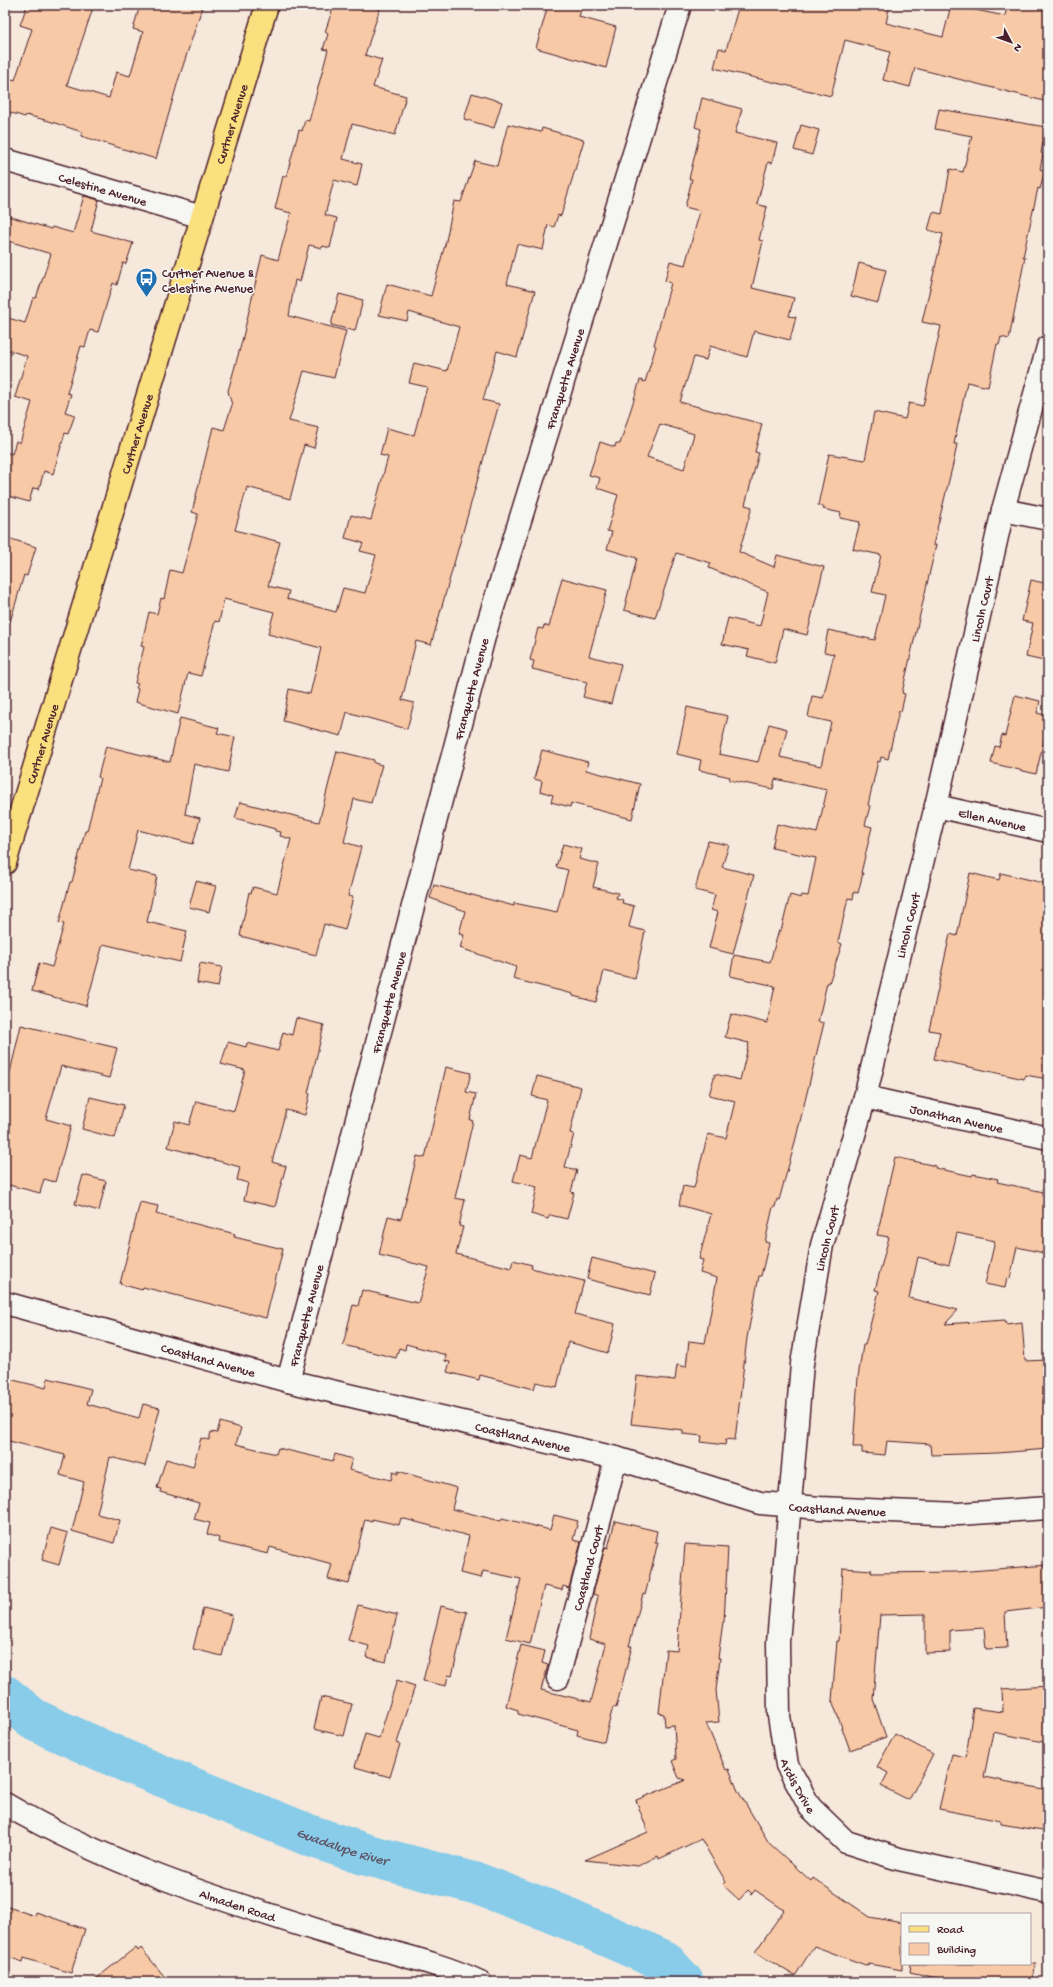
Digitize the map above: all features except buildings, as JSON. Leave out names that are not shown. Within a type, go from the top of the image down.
[{"type":"main road","name":"Curtner Avenue","points":[[5,863],[268,5]]},
{"type":"street","name":"Franquette Avenue","points":[[288,1380],[485,633],[680,5]]},
{"type":"street","name":"Celestine Avenue","points":[[5,160],[202,217]]},
{"type":"street","name":"Lincoln Court","points":[[790,1506],[802,1364],[822,1246],[865,1097],[936,806],[1003,510],[1048,347]]},
{"type":"street","points":[[1003,510],[1048,519]]},
{"type":"street","name":"Ellen Avenue","points":[[936,806],[1048,831]]},
{"type":"street","name":"Jonathan Avenue","points":[[865,1097],[1048,1138]]},
{"type":"street","name":"Coastland Avenue","points":[[5,1303],[288,1380],[616,1458],[760,1503],[790,1506],[959,1514],[1048,1508]]},
{"type":"street","name":"Coastland Court","points":[[558,1678],[616,1458]]},
{"type":"street","name":"Ardis Drive","points":[[790,1506],[778,1642],[779,1716],[787,1765],[810,1807],[846,1842],[899,1859],[1048,1892]]},
{"type":"street","name":"Almaden Road","points":[[5,1804],[80,1844],[152,1874],[333,1935],[448,1969],[480,1982]]},
{"type":"waterway","name":"Guadalupe River","points":[[5,1696],[33,1719],[52,1728],[130,1763],[311,1836],[364,1854],[478,1884],[560,1915],[664,1961],[683,1982]]},
{"type":"place","name":"Curtner Avenue & Celestine Avenue","points":[[146,298]]}]
